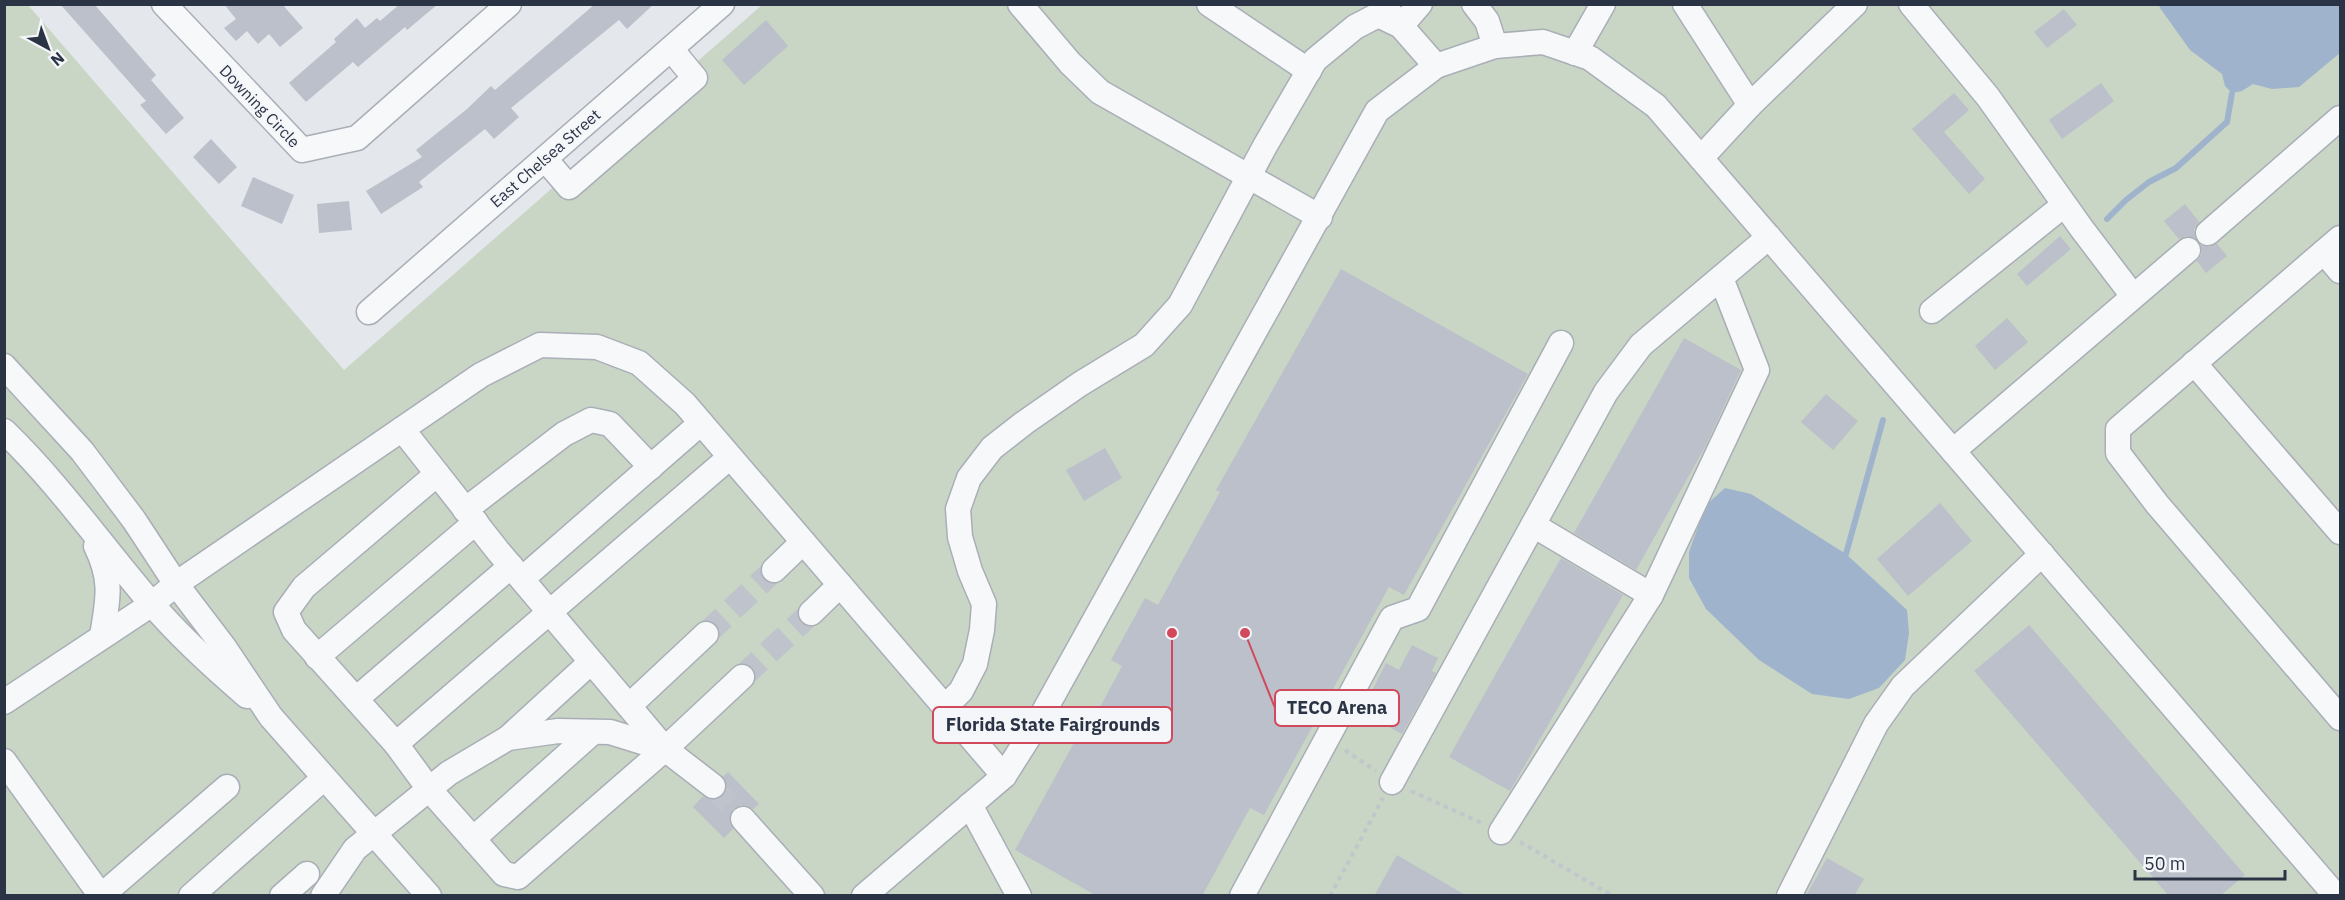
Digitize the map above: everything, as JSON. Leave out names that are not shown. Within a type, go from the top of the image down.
[{"type":"street","name":"Downing Circle","points":[[166,5],[302,150],[357,138],[509,4]]},
{"type":"street","name":"East Chelsea Street","points":[[369,312],[722,4]]},
{"type":"street","points":[[1020,4],[1070,63],[1100,92],[1320,216]]},
{"type":"street","points":[[1209,4],[1309,71]]},
{"type":"street","points":[[1383,4],[1436,66]]},
{"type":"street","points":[[1401,26],[1420,4]]},
{"type":"street","points":[[1474,4],[1487,21],[1495,46]]},
{"type":"street","points":[[1575,53],[1604,4]]},
{"type":"street","points":[[1685,4],[1750,105]]},
{"type":"street","points":[[1701,158],[1750,105],[1855,4]]},
{"type":"street","points":[[1911,4],[1988,97],[2064,205],[2133,296]]},
{"type":"street","points":[[945,707],[961,691],[975,664],[982,630],[984,604],[970,571],[960,537],[958,508],[969,478],[992,448],[1080,384],[1144,345],[1180,305],[1248,177],[1316,60],[1354,27],[1378,15],[1401,26]]},
{"type":"street","points":[[864,896],[1004,776],[1036,724],[1377,111],[1436,66],[1495,46],[1543,42],[1590,58],[1656,106],[2336,896]]},
{"type":"street","points":[[545,159],[569,187],[695,78],[671,49]]},
{"type":"street","points":[[2208,233],[2340,118]]},
{"type":"street","points":[[1932,311],[2064,205]]},
{"type":"street","points":[[1392,782],[1606,392],[1641,345],[1769,237]]},
{"type":"street","points":[[2340,271],[2332,245],[2118,429],[2118,453],[2157,504],[2340,718]]},
{"type":"street","points":[[1953,451],[2188,250]]},
{"type":"street","points":[[1501,832],[1652,595],[1757,370],[1721,278]]},
{"type":"street","points":[[1242,896],[1392,618],[1418,609],[1561,343]]},
{"type":"street","points":[[4,702],[152,604],[176,584],[481,375],[540,345],[597,347],[639,363],[685,404],[1004,776]]},
{"type":"street","points":[[2194,363],[2340,532]]},
{"type":"street","points":[[4,366],[82,451],[134,520],[176,584],[224,647],[272,717],[373,835],[428,895]]},
{"type":"street","points":[[317,657],[564,434],[591,420],[610,424],[651,467]]},
{"type":"street","points":[[356,699],[651,467],[701,423]]},
{"type":"street","points":[[402,429],[516,572],[665,749],[713,786]]},
{"type":"street","points":[[4,431],[39,465],[152,604],[206,661],[272,717]]},
{"type":"street","points":[[396,744],[730,457]]},
{"type":"street","points":[[437,474],[304,587],[286,612],[294,630],[396,744],[429,789],[504,874],[518,877],[665,749],[742,677]]},
{"type":"street","points":[[83,520],[105,564],[109,592],[102,636]]},
{"type":"street","points":[[1533,525],[1652,595]]},
{"type":"street","points":[[774,570],[803,542]]},
{"type":"street","points":[[1789,896],[1876,724],[1903,686],[2042,554]]},
{"type":"street","points":[[811,613],[840,585]]},
{"type":"street","points":[[629,706],[706,634]]},
{"type":"street","points":[[324,895],[355,849],[449,773],[507,738],[591,662]]},
{"type":"street","points":[[507,738],[558,731],[610,732],[665,749]]},
{"type":"street","points":[[473,839],[593,732]]},
{"type":"street","points":[[4,761],[101,896],[227,787]]},
{"type":"street","points":[[191,896],[324,778]]},
{"type":"street","points":[[970,805],[1018,896]]},
{"type":"street","points":[[743,819],[812,896]]},
{"type":"street","points":[[282,896],[307,874]]},
{"type":"path","points":[[1327,738],[1392,782],[1501,832],[1613,896]]},
{"type":"path","points":[[1330,896],[1392,782]]},
{"type":"green space","points":[[5,5],[28,5],[344,370],[762,5],[2340,5],[2340,895],[5,896]]},
{"type":"water","points":[[2159,5],[2340,5],[2340,53],[2299,87],[2272,89],[2253,84],[2242,91],[2232,93],[2225,86],[2222,74],[2190,50]]},
{"type":"water","points":[[1725,488],[1751,494],[1846,554],[1907,610],[1909,633],[1905,660],[1879,688],[1849,699],[1812,694],[1759,660],[1706,609],[1689,578],[1689,552],[1706,505]]},
{"type":"building","points":[[60,4],[94,4],[156,75],[151,80],[184,118],[166,134],[140,105],[146,101]]},
{"type":"building","points":[[224,4],[282,4],[303,28],[280,47],[269,34],[258,44],[247,31],[236,41],[224,28],[236,19]]},
{"type":"building","points":[[400,4],[438,4],[407,30],[405,27],[358,67],[353,62],[306,102],[289,83],[336,42],[334,39],[357,18],[365,28],[377,18],[380,21]]},
{"type":"building","points":[[595,4],[654,4],[627,29],[619,20],[511,108],[519,117],[494,139],[485,129],[419,182],[423,187],[381,214],[366,191],[422,157],[416,150],[467,109],[491,86],[495,90]]},
{"type":"building","points":[[2064,9],[2077,25],[2047,48],[2034,32]]},
{"type":"building","points":[[766,20],[788,46],[744,85],[722,60]]},
{"type":"building","points":[[2101,83],[2114,101],[2062,139],[2049,120]]},
{"type":"building","points":[[1954,93],[1969,110],[1944,132],[1985,179],[1969,194],[1912,129]]},
{"type":"building","points":[[211,139],[237,167],[219,184],[193,157]]},
{"type":"building","points":[[253,177],[294,195],[282,224],[241,206]]},
{"type":"building","points":[[349,201],[352,230],[319,233],[317,204]]},
{"type":"building","points":[[2185,204],[2199,222],[2194,229],[2195,238],[2186,236],[2179,239],[2164,221]]},
{"type":"building","points":[[2060,236],[2071,249],[2027,286],[2017,274]]},
{"type":"building","points":[[2217,244],[2227,256],[2206,273],[2197,261],[2202,254],[2201,245],[2210,247]]},
{"type":"building","points":[[1341,269],[1528,374],[1404,595],[1389,587],[1264,815],[1250,808],[1202,896],[1097,896],[1015,850],[1087,719],[1092,722],[1122,666],[1111,660],[1145,598],[1158,605],[1220,492],[1216,490]]},
{"type":"building","points":[[2007,318],[2028,342],[1995,370],[1975,346]]},
{"type":"building","points":[[1684,338],[1741,370],[1705,447],[1636,570],[1574,533]]},
{"type":"building","points":[[1826,394],[1858,421],[1833,450],[1801,422]]},
{"type":"building","points":[[1105,448],[1122,478],[1084,501],[1066,470]]},
{"type":"building","points":[[1940,503],[1972,541],[1908,596],[1877,559]]},
{"type":"building","points":[[1561,558],[1623,595],[1510,791],[1449,757]]},
{"type":"building","points":[[2029,625],[2245,875],[2220,896],[2169,896],[1974,671]]},
{"type":"building","points":[[1412,645],[1438,658],[1432,671],[1436,673],[1402,734],[1361,713],[1386,663],[1399,670]]},
{"type":"building","points":[[728,772],[759,804],[753,809],[741,805],[733,809],[729,821],[733,829],[724,838],[693,807],[703,796],[712,800],[724,795],[727,787],[723,777]]},
{"type":"building","points":[[1397,855],[1467,896],[1374,896]]},
{"type":"building","points":[[1827,858],[1864,879],[1854,896],[1806,896]]},
{"type":"waterway","points":[[2107,219],[2149,182],[2176,168],[2227,122],[2232,93]]},
{"type":"waterway","points":[[1846,554],[1883,420]]},
{"type":"tunnel","points":[[706,634],[774,570]]},
{"type":"tunnel","points":[[742,677],[811,613]]},
{"type":"tunnel","points":[[713,786],[743,819]]},
{"type":"place","name":"Florida State Fairgrounds","points":[[1172,633]]},
{"type":"place","name":"TECO Arena","points":[[1245,633]]}]
